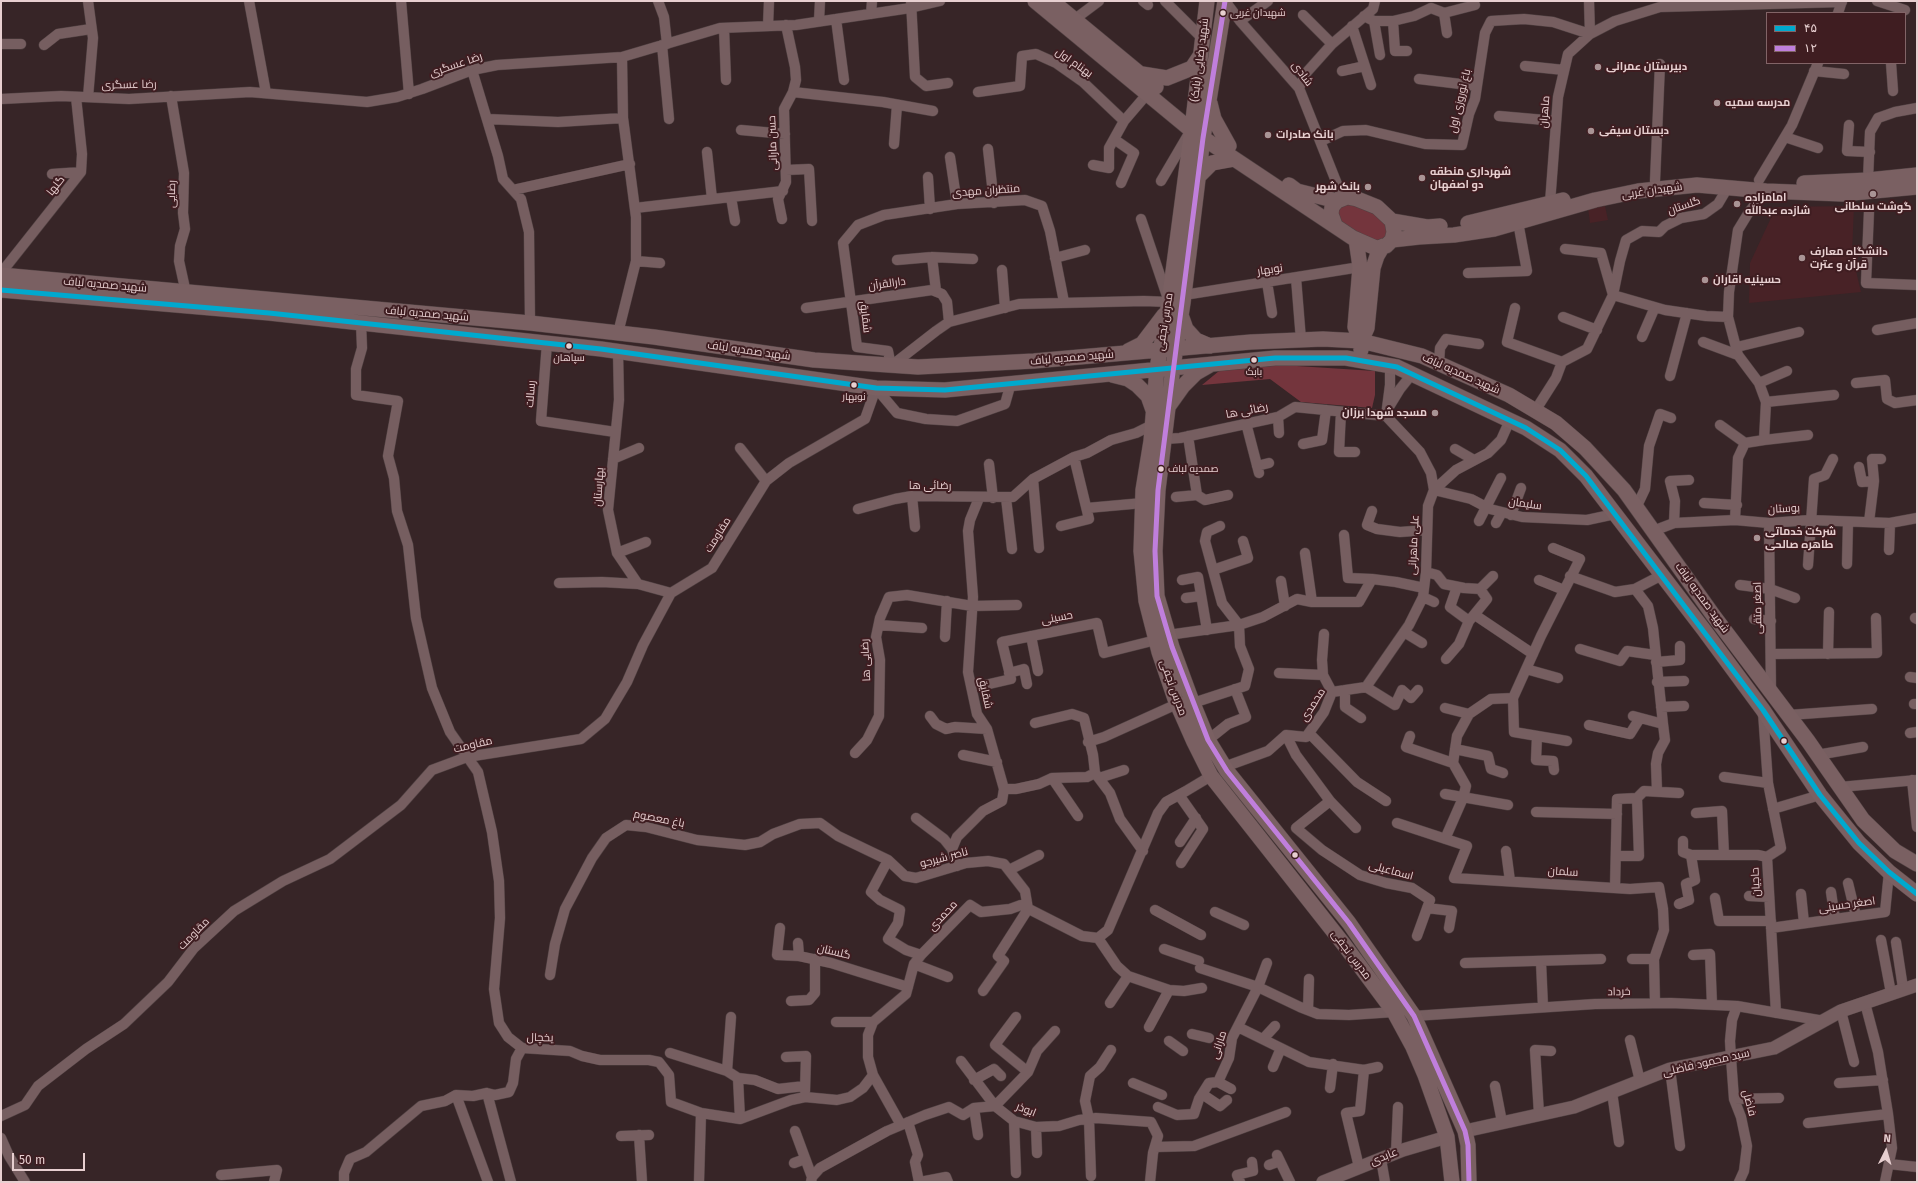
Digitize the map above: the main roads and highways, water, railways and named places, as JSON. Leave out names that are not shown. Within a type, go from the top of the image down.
[{"type":"main road","points":[[1034,1],[1148,93],[1335,225],[1356,239],[1376,248],[1387,243]]},
{"type":"main road","points":[[1052,1],[1142,74],[1198,129]]},
{"type":"main road","name":"شهید رضایی (بابک)","points":[[1198,129],[1200,56],[1207,1]]},
{"type":"main road","name":"شهید رضایی (بابک)","points":[[1198,129],[1209,100],[1225,1]]},
{"type":"main road","points":[[1142,74],[1167,78],[1192,68],[1200,56]]},
{"type":"main road","points":[[1209,100],[1214,119],[1231,152],[1297,191],[1340,200]]},
{"type":"main road","name":"مدرس نجفی","points":[[1198,129],[1198,177],[1184,295],[1173,309],[1176,349],[1173,367],[1158,415],[1143,503],[1141,551],[1146,601],[1193,703],[1208,740],[1224,767],[1349,923],[1414,1016],[1465,1131],[1468,1145],[1469,1182]]},
{"type":"main road","name":"مدرس نجفی","points":[[1198,129],[1173,309],[1157,368],[1158,415],[1164,439],[1158,490],[1155,551],[1157,596],[1162,637],[1177,704],[1211,776],[1345,946],[1394,1012],[1425,1075],[1447,1137],[1452,1182]]},
{"type":"main road","points":[[1198,177],[1212,164],[1231,152]]},
{"type":"main road","name":"شهیدان غربی","points":[[1387,243],[1419,237],[1454,235],[1494,229],[1595,200],[1638,191],[1697,185],[1728,187],[1868,180],[1917,174]]},
{"type":"main road","name":"شهیدان غربی","points":[[1392,221],[1427,227],[1452,226],[1483,221],[1550,202],[1631,184],[1692,175],[1842,194],[1917,187]]},
{"type":"main road","points":[[1335,225],[1331,214],[1332,206],[1347,197],[1357,199],[1377,207],[1392,221],[1394,232],[1377,256],[1373,268],[1367,328],[1361,341],[1360,360]]},
{"type":"main road","points":[[1356,239],[1360,267],[1355,327],[1361,341]]},
{"type":"main road","name":"شهید صمدیه لباف","points":[[1,274],[186,293],[240,304],[361,323],[618,351],[876,388],[945,390],[1157,368],[1274,358],[1346,358],[1390,366],[1412,374],[1526,428],[1560,450],[1586,476],[1763,710],[1820,795],[1859,843],[1889,872],[1917,894]]},
{"type":"main road","name":"شهید صمدیه لباف","points":[[1,290],[530,323],[618,333],[814,360],[891,366],[918,367],[1011,363],[1210,346],[1323,339],[1361,341],[1422,356],[1509,395],[1556,423],[1585,448],[1624,490],[1789,715],[1863,820],[1895,851],[1917,864]]},
{"type":"main road","points":[[1120,354],[1142,344],[1173,309],[1186,329],[1196,340],[1210,346]]},
{"type":"main road","points":[[1105,374],[1128,379],[1137,385],[1148,396],[1158,415],[1196,373],[1214,363]]},
{"type":"main road","points":[[1742,682],[1756,672]]},
{"type":"main road","points":[[1310,902],[1323,890]]},
{"type":"place","name":"شهیدان غربی","points":[[1223,13]]},
{"type":"place","name":"دبیرستان عمرانی","points":[[1598,67]]},
{"type":"place","name":"مدرسه سمیه","points":[[1717,103]]},
{"type":"place","name":"دبستان سیفی","points":[[1591,131]]},
{"type":"place","name":"بانک صادرات","points":[[1268,135]]},
{"type":"place","name":"شهرداری منطقه دو اصفهان","points":[[1422,178]]},
{"type":"place","name":"بانک شهر","points":[[1368,187]]},
{"type":"place","name":"گوشت سلطانی","points":[[1873,194]]},
{"type":"place","name":"امامزاده شازده عبدالله","points":[[1737,204]]},
{"type":"place","name":"دانشگاه معارف قرآن و عترت","points":[[1802,258]]},
{"type":"place","name":"حسینیه اقاران","points":[[1705,280]]},
{"type":"place","name":"سپاهان","points":[[569,346]]},
{"type":"place","name":"بابک","points":[[1254,360]]},
{"type":"place","name":"نوبهار","points":[[854,385]]},
{"type":"place","name":"مسجد شهدا برزان","points":[[1435,413]]},
{"type":"place","name":"صمدیه لباف","points":[[1161,469]]},
{"type":"place","name":"شرکت خدماتی طاهره صالحی","points":[[1757,538]]}]
